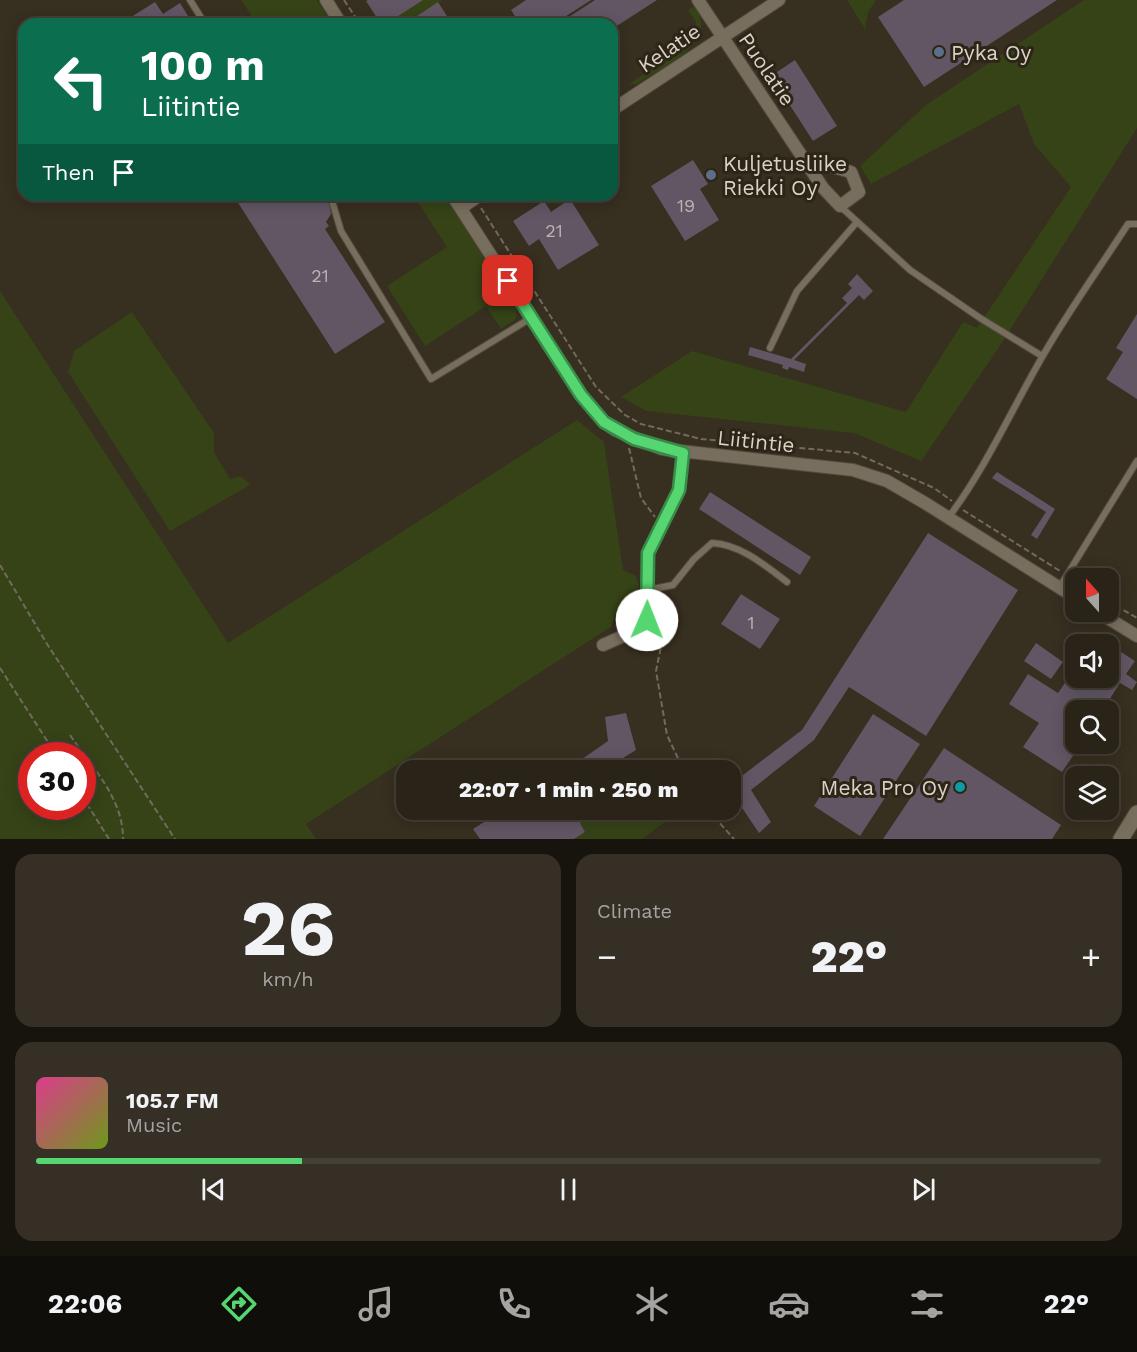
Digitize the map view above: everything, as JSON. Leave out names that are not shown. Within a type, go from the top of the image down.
[{"type":"street","points":[[326,0],[337,18]]},
{"type":"street","name":"Puolatie","points":[[698,0],[823,188],[840,206]]},
{"type":"street","name":"Kelatie","points":[[618,106],[779,0]]},
{"type":"street","points":[[805,159],[851,172],[859,192],[840,206]]},
{"type":"street","name":"Liitintie","points":[[456,201],[581,395],[604,422],[634,439],[683,453],[853,470],[887,481],[1065,592]]},
{"type":"street","points":[[461,208],[471,201]]},
{"type":"street","points":[[603,645],[639,629],[647,620],[648,553],[679,490],[683,453]]},
{"type":"street","points":[[1114,622],[1137,636]]},
{"type":"street","points":[[1121,839],[1137,813]]},
{"type":"lane","points":[[190,0],[201,18]]},
{"type":"lane","points":[[332,201],[341,231],[431,379],[532,318]]},
{"type":"lane","points":[[840,206],[910,270],[980,318],[1042,356]]},
{"type":"lane","points":[[770,348],[797,291],[857,222]]},
{"type":"lane","points":[[948,518],[982,470],[991,448],[1042,356],[1128,224],[1137,224]]},
{"type":"lane","points":[[1071,568],[1137,460]]},
{"type":"lane","points":[[648,590],[673,585],[694,559],[712,543],[726,544],[768,568],[787,582]]},
{"type":"lane","points":[[1059,588],[1065,578]]},
{"type":"path","points":[[344,0],[356,18]]},
{"type":"path","points":[[489,221],[596,387],[625,415],[641,424],[701,439],[855,453],[934,488],[957,506],[1065,574]]},
{"type":"path","points":[[0,564],[47,644],[175,839]]},
{"type":"path","points":[[1119,607],[1137,618]]},
{"type":"path","points":[[0,668],[48,742]]},
{"type":"path","points":[[70,735],[75,742]]},
{"type":"path","points":[[96,771],[109,787],[123,820],[123,839]]},
{"type":"path","points":[[96,818],[109,839]]},
{"type":"path","points":[[717,820],[734,839]]},
{"type":"green space","points":[[241,0],[317,0],[328,18],[253,18]]},
{"type":"green space","points":[[423,0],[442,0],[414,18],[395,18]]},
{"type":"green space","points":[[847,0],[876,0],[868,12],[865,29]]},
{"type":"green space","points":[[1084,0],[1137,0],[1137,128],[1000,346],[921,461],[854,433],[646,411],[621,397],[692,351],[906,412],[963,322],[977,328],[1071,187],[1034,144],[1019,104],[871,184],[860,166],[926,105]]},
{"type":"green space","points":[[692,7],[698,13],[701,22],[701,31],[696,41],[667,66],[637,84],[629,84],[692,41],[696,22],[688,10]]},
{"type":"green space","points":[[417,201],[448,201],[516,307],[516,319],[501,329],[486,306],[425,346],[387,286],[447,247]]},
{"type":"green space","points":[[0,291],[228,643],[577,420],[604,442],[623,570],[636,576],[642,598],[622,608],[613,620],[612,626],[405,760],[396,760],[396,766],[306,824],[316,839],[0,839]]},
{"type":"green space","points":[[132,312],[214,433],[214,452],[230,479],[241,476],[250,485],[170,531],[68,372],[74,351]]},
{"type":"green space","points":[[585,820],[668,820],[642,839],[574,839],[585,832],[580,823]]},
{"type":"building","points":[[423,0],[395,18],[377,18],[366,1]]},
{"type":"building","points":[[526,0],[591,0],[563,18],[516,18],[511,10]]},
{"type":"building","points":[[595,0],[657,0],[618,25],[618,18],[567,18]]},
{"type":"building","name":"Pyka Oy","points":[[904,0],[1057,0],[924,87],[878,17]]},
{"type":"building","points":[[155,2],[163,14],[180,3],[189,18],[130,18]]},
{"type":"building","points":[[438,2],[448,18],[414,18]]},
{"type":"building","points":[[795,60],[837,126],[813,141],[771,76]]},
{"type":"building","points":[[693,160],[708,184],[700,189],[719,220],[685,241],[651,186]]},
{"type":"building","points":[[237,201],[329,201],[331,214],[326,222],[329,226],[325,229],[385,322],[335,354]]},
{"type":"building","points":[[544,201],[551,212],[567,201],[571,201],[599,245],[558,270],[539,239],[529,246],[513,221]]},
{"type":"building","points":[[857,274],[873,291],[864,300],[859,295],[794,360],[806,364],[804,372],[789,367],[788,370],[782,368],[783,365],[748,355],[750,347],[791,359],[847,303],[842,298],[852,288],[848,284]]},
{"type":"building","points":[[1137,314],[1137,399],[1106,379],[1123,352],[1116,348]]},
{"type":"building","points":[[997,472],[1055,509],[1037,539],[1031,535],[1046,512],[992,478]]},
{"type":"building","points":[[710,492],[811,557],[800,575],[699,509]]},
{"type":"building","points":[[928,533],[1018,590],[926,736],[849,687],[814,740],[751,790],[771,822],[759,833],[741,806],[741,777],[802,730]]},
{"type":"building","points":[[741,594],[780,619],[760,649],[721,624]]},
{"type":"building","points":[[1036,643],[1063,662],[1051,679],[1024,661]]},
{"type":"building","points":[[1119,651],[1135,661],[1126,674],[1137,682],[1132,690],[1120,683],[1119,685]]},
{"type":"building","points":[[1028,674],[1058,693],[1065,683],[1065,688],[1117,688],[1109,700],[1065,700],[1065,754],[1074,754],[1062,772],[1023,747],[1039,723],[1009,704]]},
{"type":"building","points":[[626,713],[636,750],[620,760],[581,760],[608,741],[605,717]]},
{"type":"building","points":[[873,714],[920,744],[860,836],[814,806]]},
{"type":"building","name":"Meka Pro Oy","points":[[944,748],[1061,825],[1052,839],[883,839]]},
{"type":"building","points":[[487,820],[585,820],[580,823],[585,832],[574,839],[480,839],[473,829]]},
{"type":"place","name":"Pyka Oy","points":[[939,52]]},
{"type":"place","name":"Kuljetusliike Riekki Oy","points":[[711,175]]},
{"type":"place","name":"Meka Pro Oy","points":[[960,787]]},
{"type":"route","points":[[508,281],[581,395],[604,422],[634,439],[662,449],[683,453],[679,490],[648,553],[647,620]]}]
